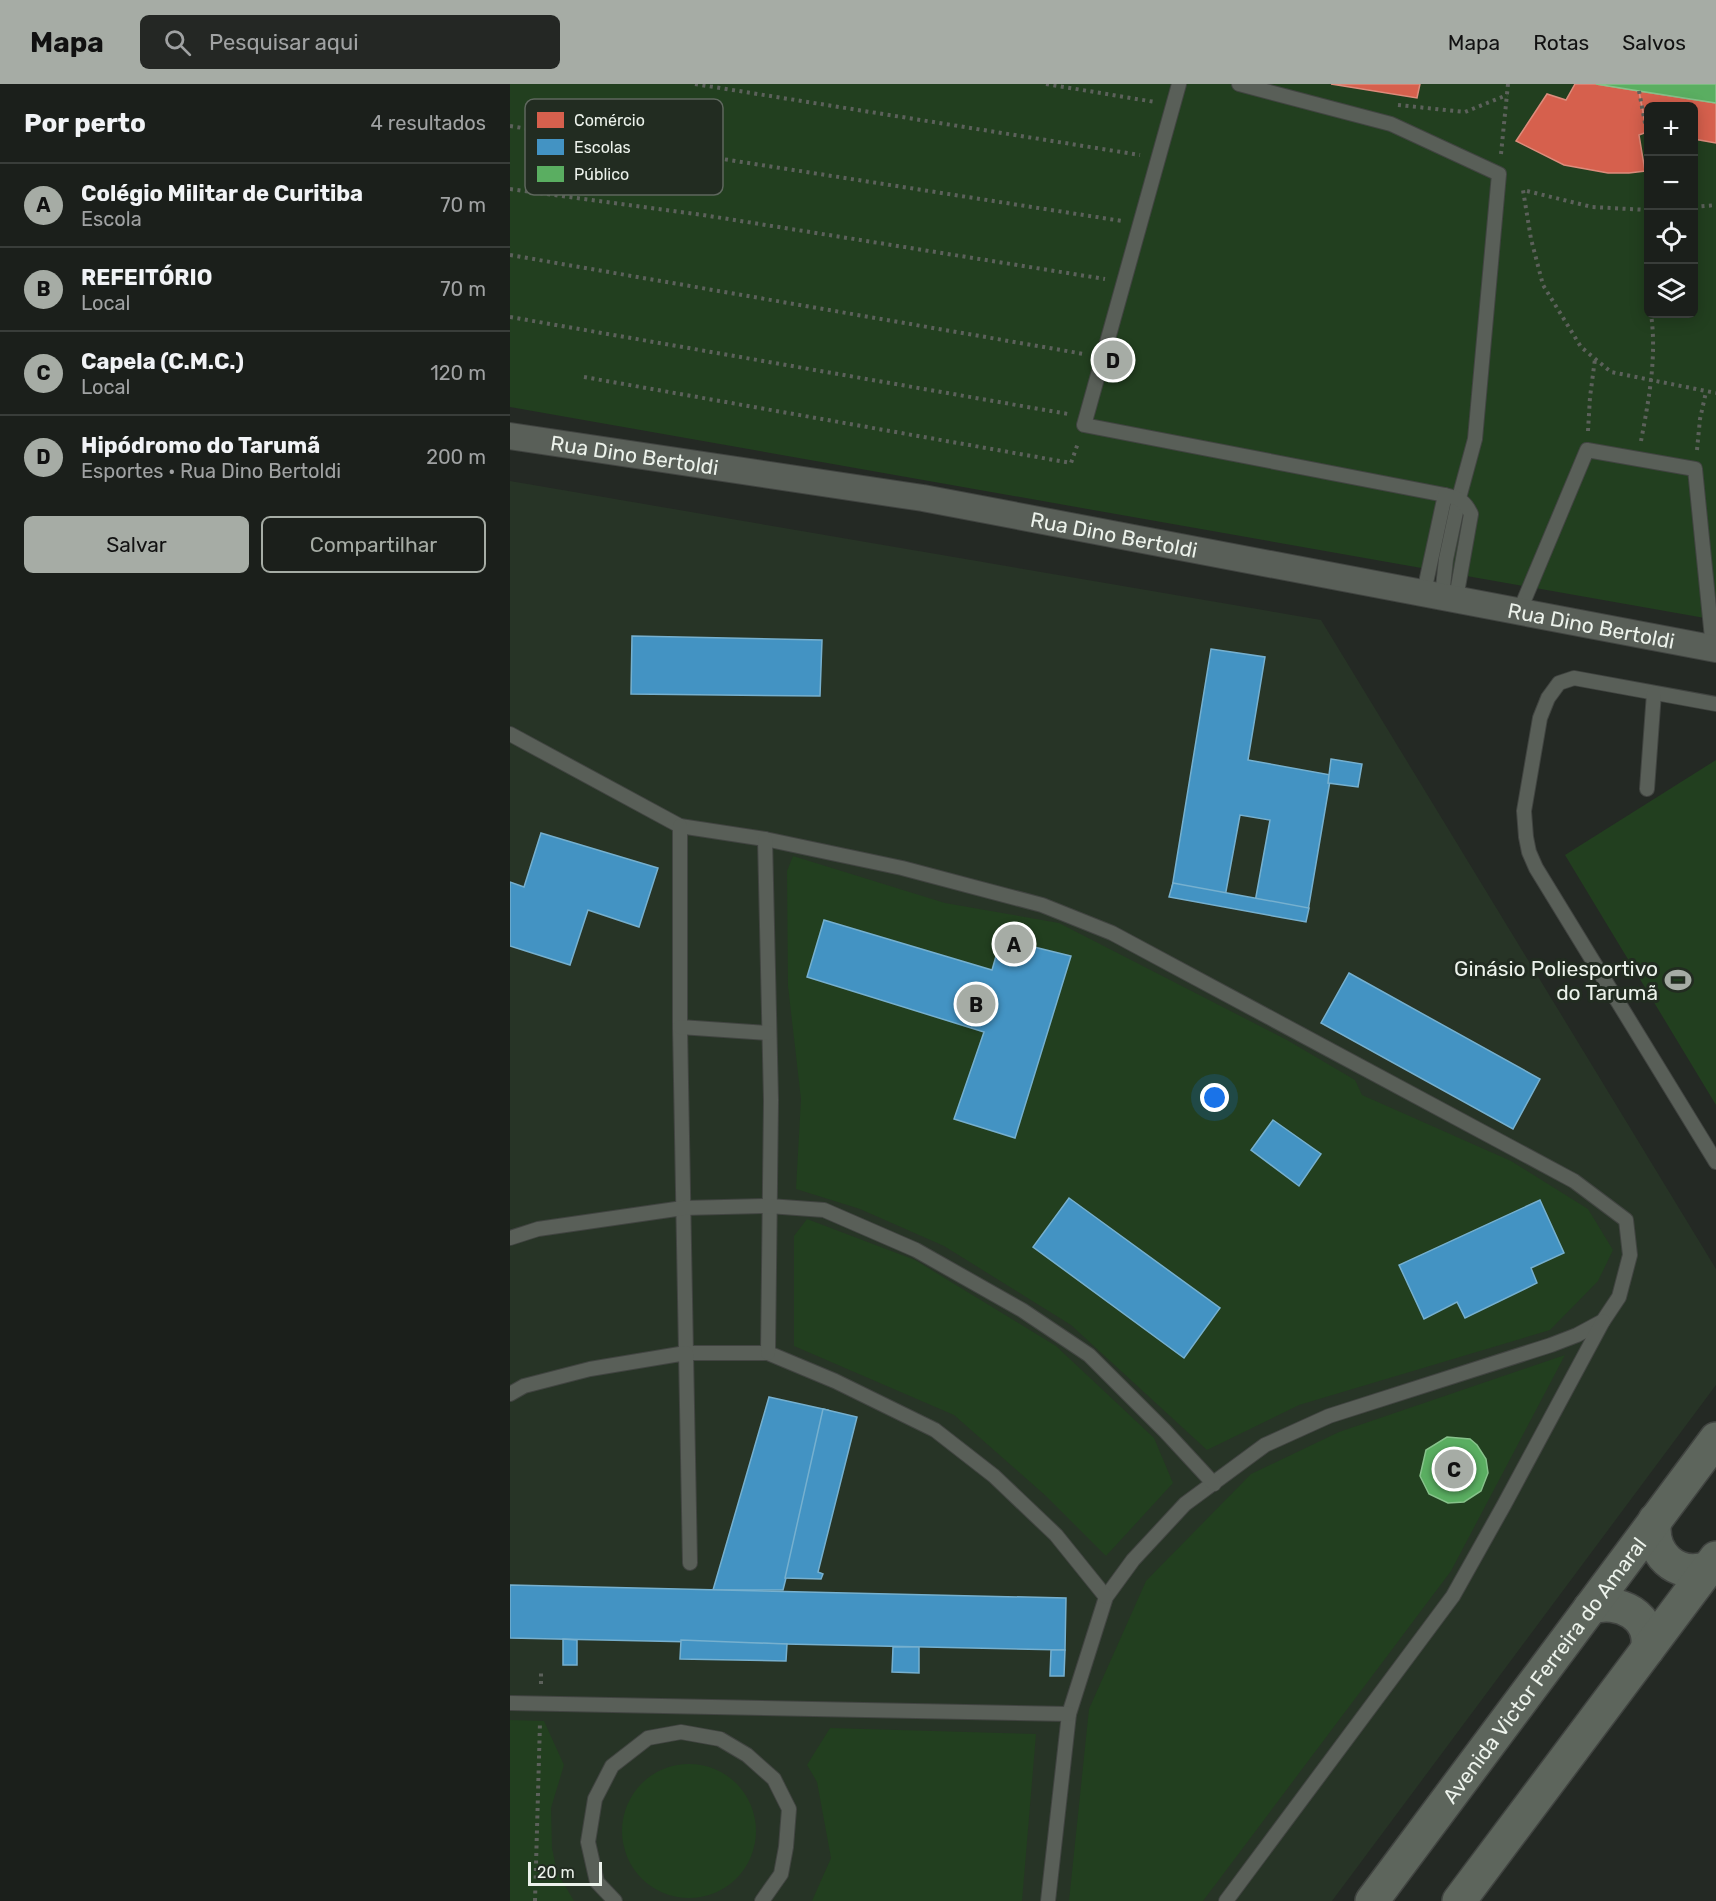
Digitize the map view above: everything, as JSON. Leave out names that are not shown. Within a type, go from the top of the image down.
[{"type":"highway","name":"Avenida Victor Ferreira do Amaral","points":[[1372,1901],[1716,1438]]},
{"type":"highway","points":[[1655,1520],[1653,1530],[1655,1543],[1667,1561],[1687,1571],[1700,1571],[1712,1563]]},
{"type":"highway","points":[[1459,1901],[1712,1563]]},
{"type":"highway","points":[[1590,1608],[1613,1604],[1634,1613],[1646,1632],[1647,1650]]},
{"type":"street","name":"Rua Dino Bertoldi","points":[[510,436],[924,498],[1715,649]]},
{"type":"lane","points":[[1179,84],[1085,421],[1459,498],[1467,505],[1471,514],[1441,595]]},
{"type":"lane","points":[[1239,84],[1391,124],[1499,174],[1474,439],[1459,498]]},
{"type":"lane","points":[[1520,610],[1587,450],[1695,469],[1715,649]]},
{"type":"lane","points":[[1441,595],[1445,495]]},
{"type":"lane","points":[[1716,704],[1574,678],[1559,683],[1548,698],[1540,718],[1524,811],[1529,852],[1536,868],[1716,1162]]},
{"type":"lane","points":[[1647,789],[1654,693]]},
{"type":"lane","points":[[510,734],[681,826],[765,839],[902,868],[1042,905],[1112,933],[1574,1181],[1626,1220],[1630,1255],[1619,1297],[1603,1321],[1453,1596],[1226,1901]]},
{"type":"lane","points":[[681,826],[680,1027],[690,1563]]},
{"type":"lane","points":[[765,839],[771,1100],[768,1353]]},
{"type":"lane","points":[[680,1027],[769,1033]]},
{"type":"lane","points":[[510,1238],[538,1229],[683,1208],[770,1206],[824,1210],[916,1250],[1022,1310],[1089,1355],[1214,1484]]},
{"type":"lane","points":[[1048,1901],[1069,1714],[1106,1597],[1133,1560],[1185,1504],[1265,1445],[1329,1416],[1551,1345],[1577,1335],[1603,1321]]},
{"type":"lane","points":[[510,1394],[524,1386],[590,1369],[686,1353],[768,1353],[835,1381],[935,1430],[994,1476],[1056,1535],[1106,1597]]},
{"type":"lane","points":[[510,1703],[1069,1714]]},
{"type":"lane","points":[[681,1732],[682,1706]]},
{"type":"lane","points":[[615,1901],[597,1882],[588,1842],[595,1799],[612,1766],[648,1737],[681,1732],[720,1738],[747,1755],[774,1779],[789,1809],[781,1874],[762,1901]]},
{"type":"path","points":[[695,84],[1159,158]]},
{"type":"path","points":[[1046,84],[1174,105]]},
{"type":"path","points":[[1499,174],[1508,84]]},
{"type":"path","points":[[1639,91],[1644,118]]},
{"type":"path","points":[[1389,104],[1465,112],[1507,94]]},
{"type":"path","points":[[510,126],[525,128]]},
{"type":"path","points":[[723,159],[1140,224]]},
{"type":"path","points":[[510,189],[525,191]]},
{"type":"path","points":[[1644,210],[1592,207],[1523,190],[1531,239],[1543,285],[1581,347],[1611,372],[1651,378],[1716,393]]},
{"type":"path","points":[[555,195],[703,215],[1124,282]]},
{"type":"path","points":[[1698,207],[1716,205]]},
{"type":"path","points":[[510,255],[1103,358]]},
{"type":"path","points":[[510,318],[1085,421],[1071,463],[584,377]]},
{"type":"path","points":[[1637,459],[1651,378],[1654,336],[1652,318]]},
{"type":"path","points":[[1587,450],[1595,359]]},
{"type":"path","points":[[1695,469],[1700,418],[1706,392]]},
{"type":"path","points":[[535,1901],[541,1671]]},
{"type":"shaded area","points":[[510,481],[1321,620],[1716,1269],[1716,1385],[1332,1901],[510,1901]]},
{"type":"green space","points":[[510,84],[1716,84],[1716,620],[510,407]]},
{"type":"green space","name":"Ginásio Poliesportivo do Tarumã","points":[[1716,760],[1716,1105],[1565,855]]},
{"type":"green space","points":[[793,856],[945,903],[1059,923],[1287,1040],[1355,1080],[1362,1095],[1511,1161],[1588,1209],[1613,1250],[1598,1281],[1550,1330],[1299,1405],[1207,1450],[1071,1325],[944,1246],[860,1209],[796,1189],[801,1099],[788,986],[787,871]]},
{"type":"green space","points":[[807,1219],[915,1260],[1056,1346],[1154,1438],[1173,1483],[1106,1556],[1046,1496],[954,1415],[794,1346],[794,1236]]},
{"type":"green space","points":[[1565,1355],[1451,1571],[1203,1901],[1069,1901],[1089,1709],[1146,1581],[1251,1474],[1339,1432]]},
{"type":"green space","points":[[510,1720],[544,1721],[564,1765],[551,1808],[552,1848],[557,1872],[574,1901],[510,1901]]},
{"type":"green space","points":[[830,1728],[1036,1734],[1022,1901],[812,1901],[831,1858],[817,1782],[807,1765]]},
{"type":"green space","points":[[689,1764],[715,1769],[736,1784],[751,1805],[756,1831],[751,1857],[736,1878],[715,1893],[689,1898],[663,1893],[642,1878],[627,1857],[622,1831],[627,1805],[642,1784],[663,1769]]},
{"type":"building: Comércio","points":[[1331,84],[1420,84],[1417,98]]},
{"type":"building: Comércio","points":[[1575,84],[1596,84],[1639,91],[1644,117],[1644,133],[1639,135],[1644,171],[1608,173],[1564,165],[1516,141],[1547,94],[1566,100]]},
{"type":"building: Comércio","points":[[1639,91],[1716,103],[1716,143],[1698,140],[1698,102],[1644,102],[1644,117]]},
{"type":"building: Escolas","points":[[632,636],[822,640],[820,696],[631,694]]},
{"type":"building: Escolas","points":[[1211,649],[1265,657],[1248,760],[1331,775],[1308,911],[1255,902],[1270,820],[1240,815],[1225,897],[1172,888]]},
{"type":"building: Escolas","points":[[1331,759],[1362,764],[1358,787],[1328,783]]},
{"type":"building: Escolas","points":[[541,833],[658,868],[639,927],[588,910],[570,965],[510,946],[510,882],[524,887]]},
{"type":"building: Escolas","points":[[1173,883],[1309,908],[1306,922],[1169,897]]},
{"type":"building: Escolas","points":[[824,920],[992,970],[1001,939],[1071,956],[1015,1138],[954,1119],[984,1032],[807,977]]},
{"type":"building: Escolas","points":[[1349,973],[1540,1079],[1513,1129],[1321,1023]]},
{"type":"building: Escolas","points":[[1273,1120],[1321,1154],[1299,1186],[1251,1150]]},
{"type":"building: Escolas","points":[[1069,1198],[1220,1308],[1184,1358],[1033,1247]]},
{"type":"building: Escolas","points":[[1540,1200],[1564,1253],[1531,1268],[1537,1283],[1465,1318],[1457,1302],[1424,1319],[1399,1265]]},
{"type":"building: Escolas","points":[[769,1397],[828,1410],[783,1590],[713,1590]]},
{"type":"building: Escolas","points":[[823,1409],[857,1417],[818,1572],[823,1574],[821,1579],[785,1578]]},
{"type":"building: Escolas","points":[[510,1585],[1066,1598],[1065,1650],[510,1638]]},
{"type":"building: Escolas","points":[[563,1639],[577,1640],[577,1665],[563,1665]]},
{"type":"building: Escolas","points":[[681,1640],[787,1644],[786,1661],[680,1659]]},
{"type":"building: Escolas","points":[[893,1647],[919,1647],[919,1673],[892,1672]]},
{"type":"building: Escolas","points":[[1051,1650],[1065,1650],[1064,1676],[1050,1676]]},
{"type":"building: Público","points":[[1596,84],[1716,84],[1716,103],[1639,91]]},
{"type":"building: Público","points":[[1447,1437],[1470,1439],[1486,1459],[1488,1473],[1481,1491],[1464,1502],[1448,1503],[1429,1494],[1420,1476],[1426,1450]]},
{"type":"place","name":"Hipódromo do Tarumã","points":[[1113,360]]},
{"type":"place","name":"Colégio Militar de Curitiba","points":[[1014,944]]},
{"type":"place","name":"Ginásio Poliesportivo do Tarumã","points":[[1678,980]]},
{"type":"place","name":"REFEITÓRIO","points":[[976,1004]]},
{"type":"place","name":"Capela (C.M.C.)","points":[[1454,1469]]}]
